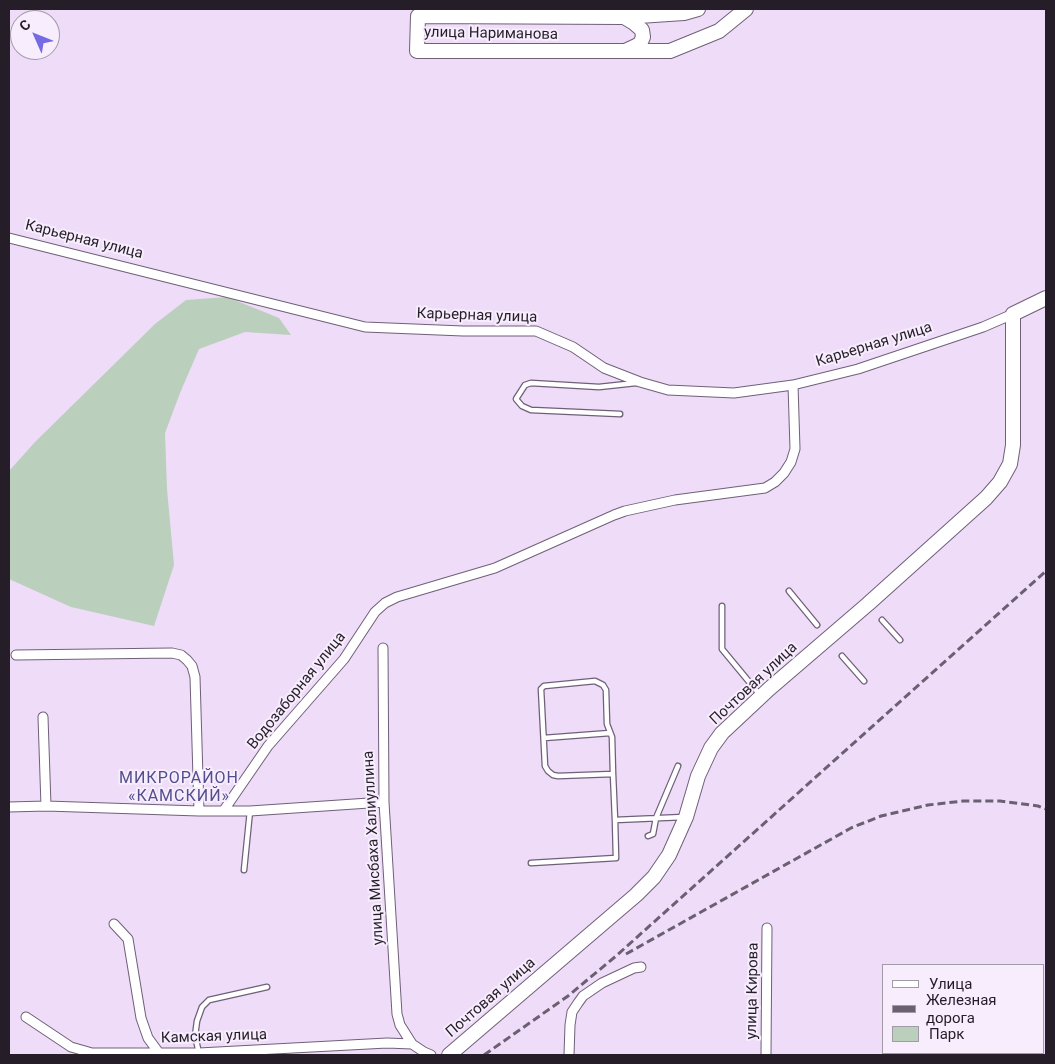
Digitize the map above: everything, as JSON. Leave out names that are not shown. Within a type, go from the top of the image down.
[{"type":"street","name":"улица Нариманова","points":[[698,9],[684,13],[624,17],[555,13],[418,12],[418,50],[670,51],[719,31],[746,9]]},
{"type":"street","points":[[622,52],[640,44],[643,37],[642,30],[624,17]]},
{"type":"street","name":"Карьерная улица","points":[[9,238],[365,327],[536,332],[573,347],[604,368],[640,382],[668,390],[734,393],[793,385],[858,369],[983,327],[1046,298]]},
{"type":"street","name":"Почтовая улица","points":[[450,1055],[636,895],[654,877],[669,855],[686,817],[698,776],[711,748],[722,733],[761,696],[986,498],[1000,482],[1010,464],[1013,445],[1013,314]]},
{"type":"street","name":"Водозаборная улица","points":[[224,810],[268,746],[344,658],[375,612],[385,603],[397,597],[495,568],[625,511],[675,500],[765,488],[784,473],[791,462],[795,449],[793,385]]},
{"type":"street","name":"улица Мисбаха Халиуллина","points":[[383,648],[384,802],[397,1014],[400,1025],[412,1044]]},
{"type":"street","points":[[16,655],[172,653],[187,660],[192,666],[195,677],[199,810]]},
{"type":"street","points":[[43,717],[46,806]]},
{"type":"street","points":[[9,807],[46,806],[250,811],[384,802]]},
{"type":"street","points":[[114,924],[128,938],[141,1018],[148,1038],[159,1053]]},
{"type":"street","name":"улица Кирова","points":[[766,1055],[767,928]]},
{"type":"street","points":[[569,1055],[572,1012],[583,996],[602,984],[634,968],[641,967]]},
{"type":"street","name":"Камская улица","points":[[26,1017],[72,1047],[92,1053],[199,1053],[387,1043],[412,1044]]},
{"type":"street","points":[[412,1044],[431,1055]]},
{"type":"lane","points":[[620,414],[531,410],[522,406],[516,399],[525,385],[532,383],[599,387],[640,382]]},
{"type":"lane","points":[[789,592],[817,624]]},
{"type":"lane","points":[[722,606],[722,649],[761,696]]},
{"type":"lane","points":[[882,620],[900,640]]},
{"type":"lane","points":[[842,656],[864,681]]},
{"type":"lane","points":[[531,863],[616,858],[616,820],[614,774],[612,737],[607,724],[606,690],[603,685],[595,681],[544,686],[541,689],[545,766],[548,771],[558,776],[614,774]]},
{"type":"lane","points":[[544,738],[610,733]]},
{"type":"lane","points":[[648,836],[653,834],[656,818],[678,766]]},
{"type":"lane","points":[[244,870],[250,811]]},
{"type":"lane","points":[[616,820],[686,817]]},
{"type":"lane","points":[[199,1053],[194,1036],[202,1007],[210,1000],[267,987]]},
{"type":"green space","points":[[227,297],[279,318],[291,335],[245,332],[199,349],[165,433],[167,489],[174,565],[154,626],[71,607],[9,579],[9,471],[35,442],[155,324],[186,300]]},
{"type":"railway","points":[[484,1055],[568,996],[616,956],[1046,571]]},
{"type":"railway","points":[[626,954],[851,828],[881,816],[928,805],[963,801],[1000,801],[1038,806],[1046,809]]},
{"type":"district","name":"МИКРОРАЙОН «КАМСКИЙ»","points":[[179,788]]}]
